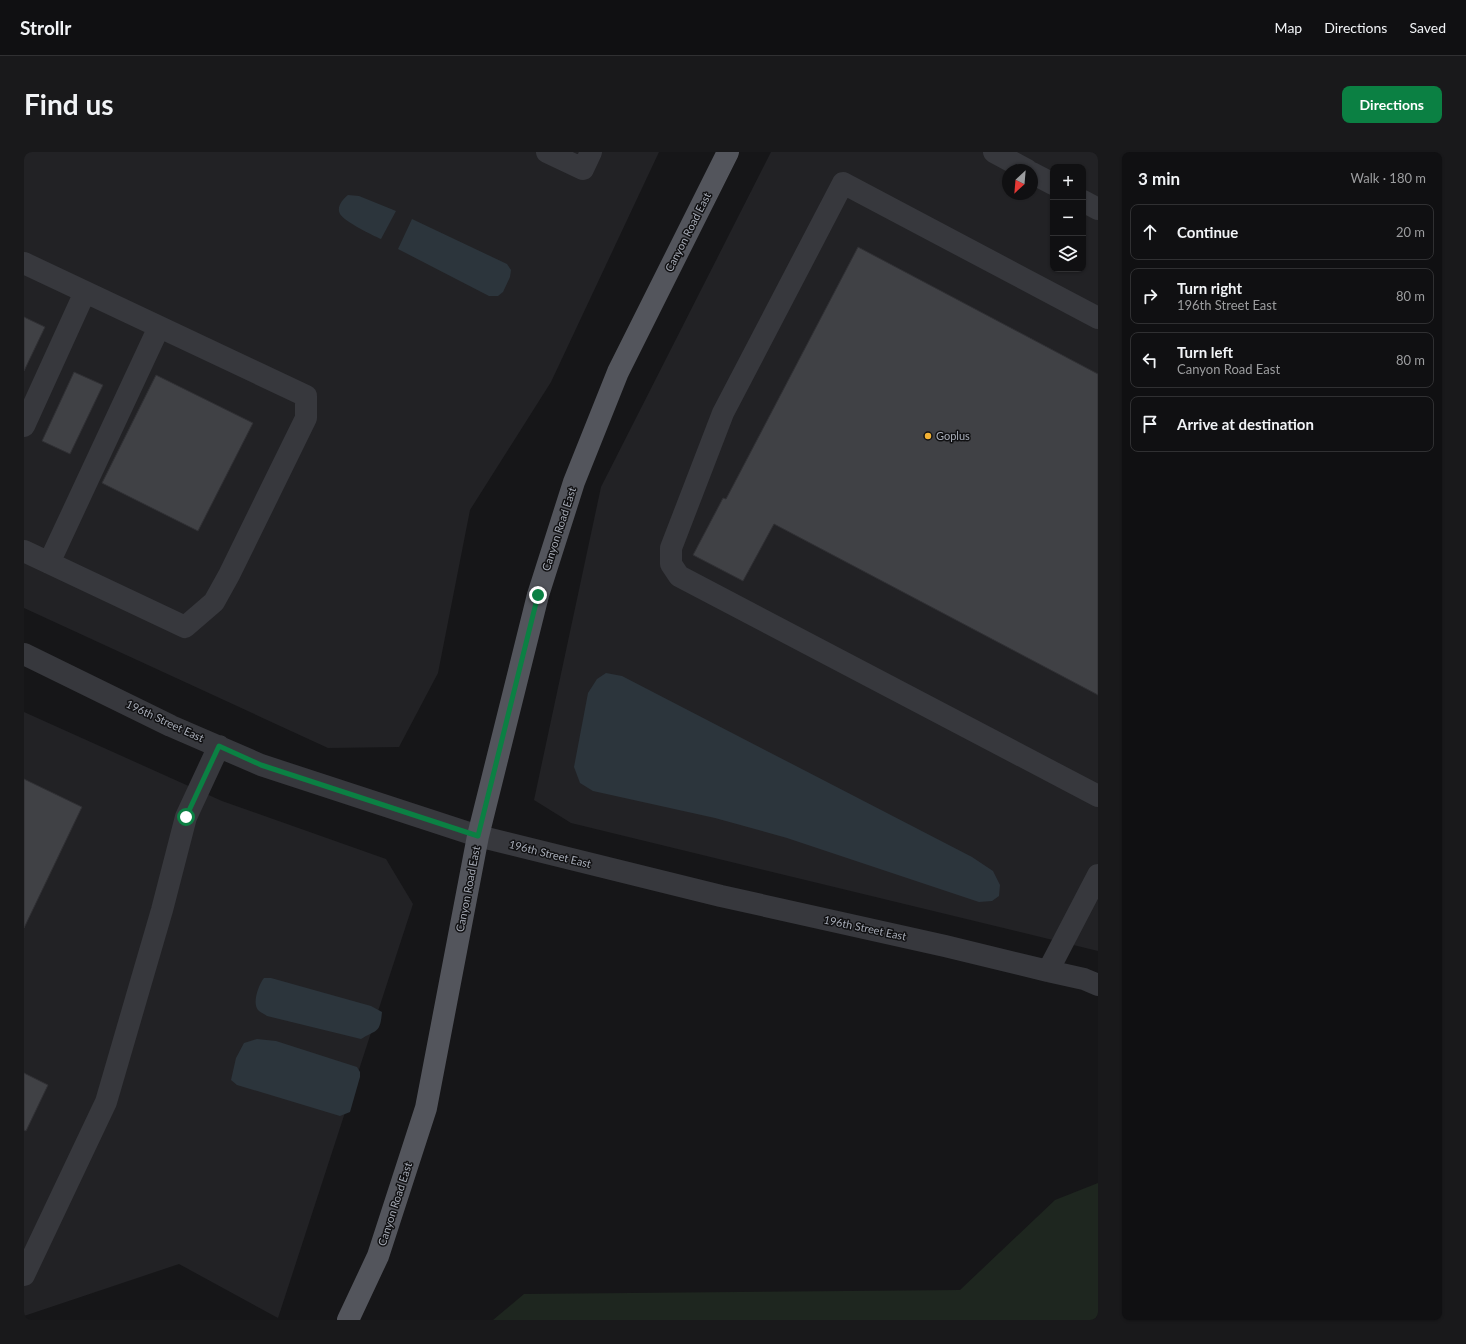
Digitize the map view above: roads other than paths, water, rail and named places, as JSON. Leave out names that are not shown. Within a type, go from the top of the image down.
[{"type":"main road","name":"Canyon Road East","points":[[348,1320],[378,1256],[426,1108],[478,836],[538,595],[574,482],[618,372],[728,152]]},
{"type":"street","points":[[547,152],[583,169],[591,152]]},
{"type":"street","points":[[1038,175],[1050,182]]},
{"type":"street","points":[[1098,318],[843,183],[723,413],[671,548],[671,564],[679,576],[1098,796]]},
{"type":"street","points":[[1086,203],[1098,209]]},
{"type":"street","points":[[24,263],[306,396],[306,418],[229,575],[214,602],[184,627],[24,550]]},
{"type":"street","points":[[24,426],[85,292]]},
{"type":"street","points":[[49,563],[159,327]]},
{"type":"street","name":"196th Street East","points":[[24,654],[171,726],[261,765],[478,836],[721,896],[1084,979],[1098,985]]},
{"type":"street","points":[[24,1275],[106,1102],[162,910],[186,817],[219,746]]},
{"type":"street","points":[[1048,971],[1098,875]]},
{"type":"place","name":"Goplus","points":[[928,436]]}]
